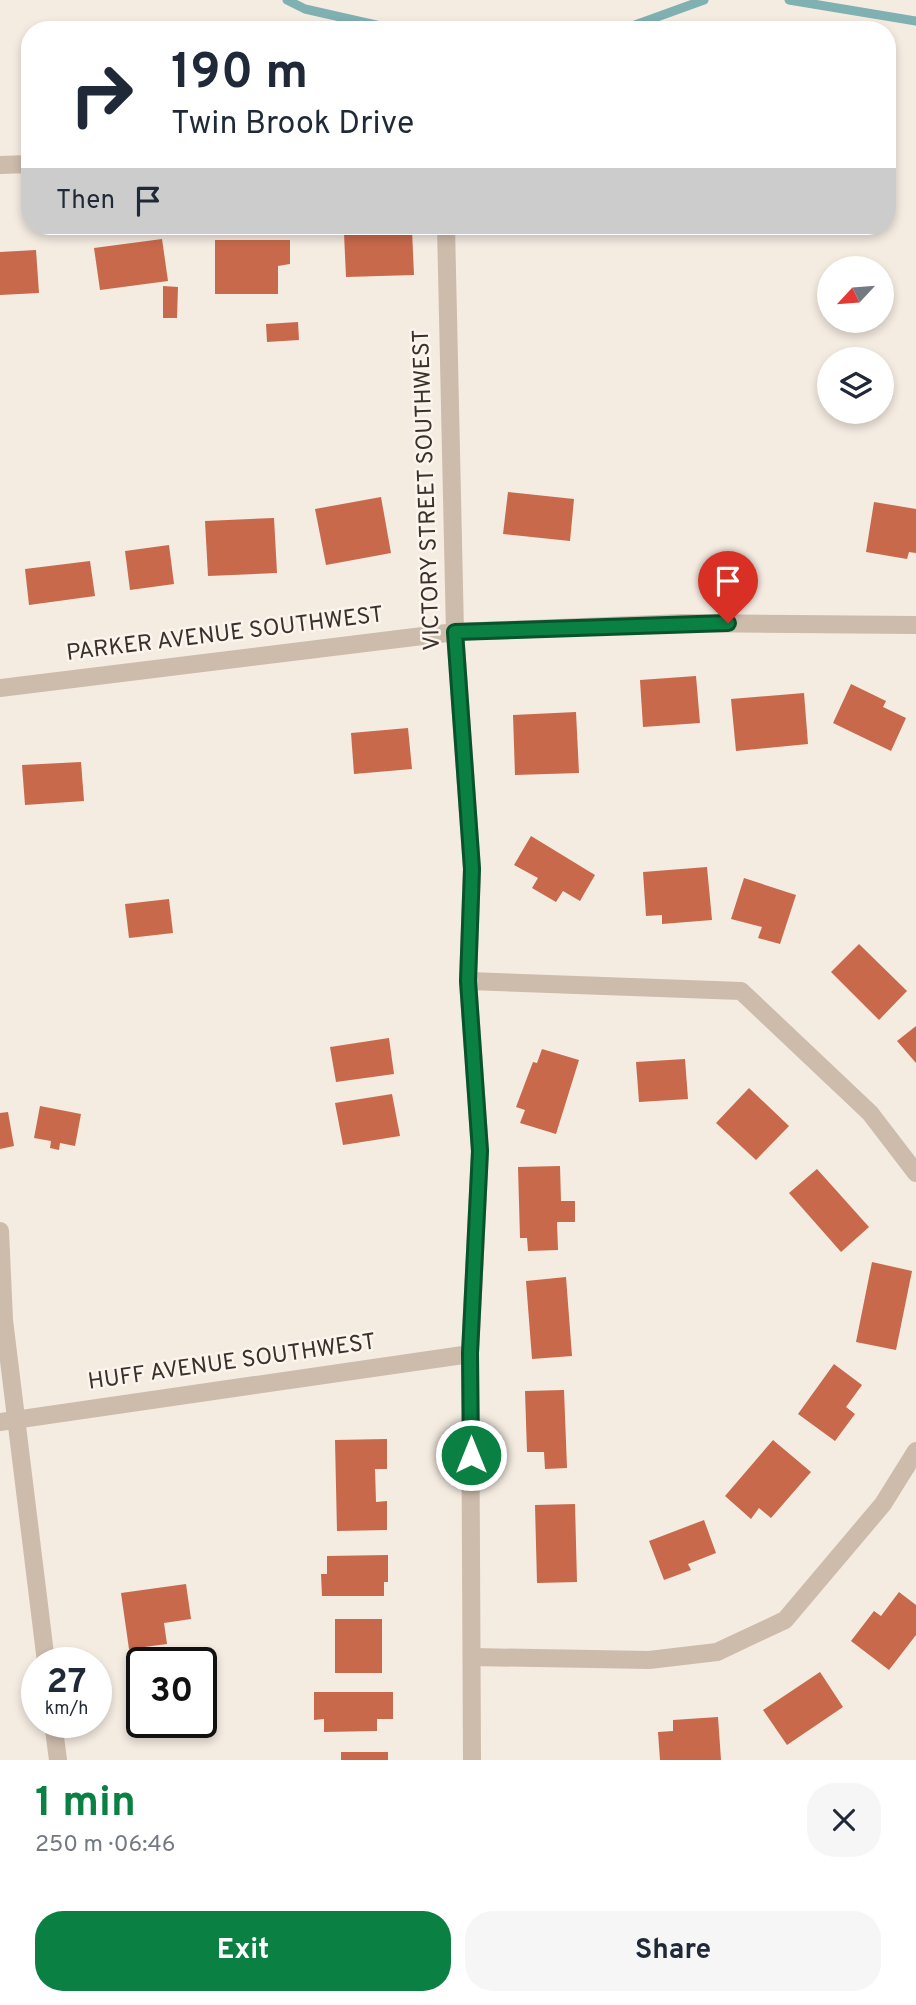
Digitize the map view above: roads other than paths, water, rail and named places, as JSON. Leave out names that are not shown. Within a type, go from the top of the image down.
[{"type":"street","points":[[0,164],[21,164]]},
{"type":"street","name":"VICTORY STREET SOUTHWEST","points":[[446,235],[455,632],[472,869],[468,981],[480,1151],[470,1353],[472,1760]]},
{"type":"street","name":"PARKER AVENUE SOUTHWEST","points":[[0,688],[455,632],[682,623],[916,625]]},
{"type":"street","points":[[468,981],[741,990],[870,1113],[916,1173]]},
{"type":"street","points":[[0,1231],[8,1420],[44,1647]]},
{"type":"street","name":"HUFF AVENUE SOUTHWEST","points":[[8,1420],[470,1353]]},
{"type":"street","points":[[472,1657],[649,1660],[716,1652],[785,1620],[883,1504],[916,1451]]},
{"type":"street","points":[[55,1738],[58,1760]]},
{"type":"waterway","points":[[287,0],[305,9],[358,21]]},
{"type":"waterway","points":[[646,21],[704,0]]},
{"type":"waterway","points":[[789,0],[916,21]]}]
